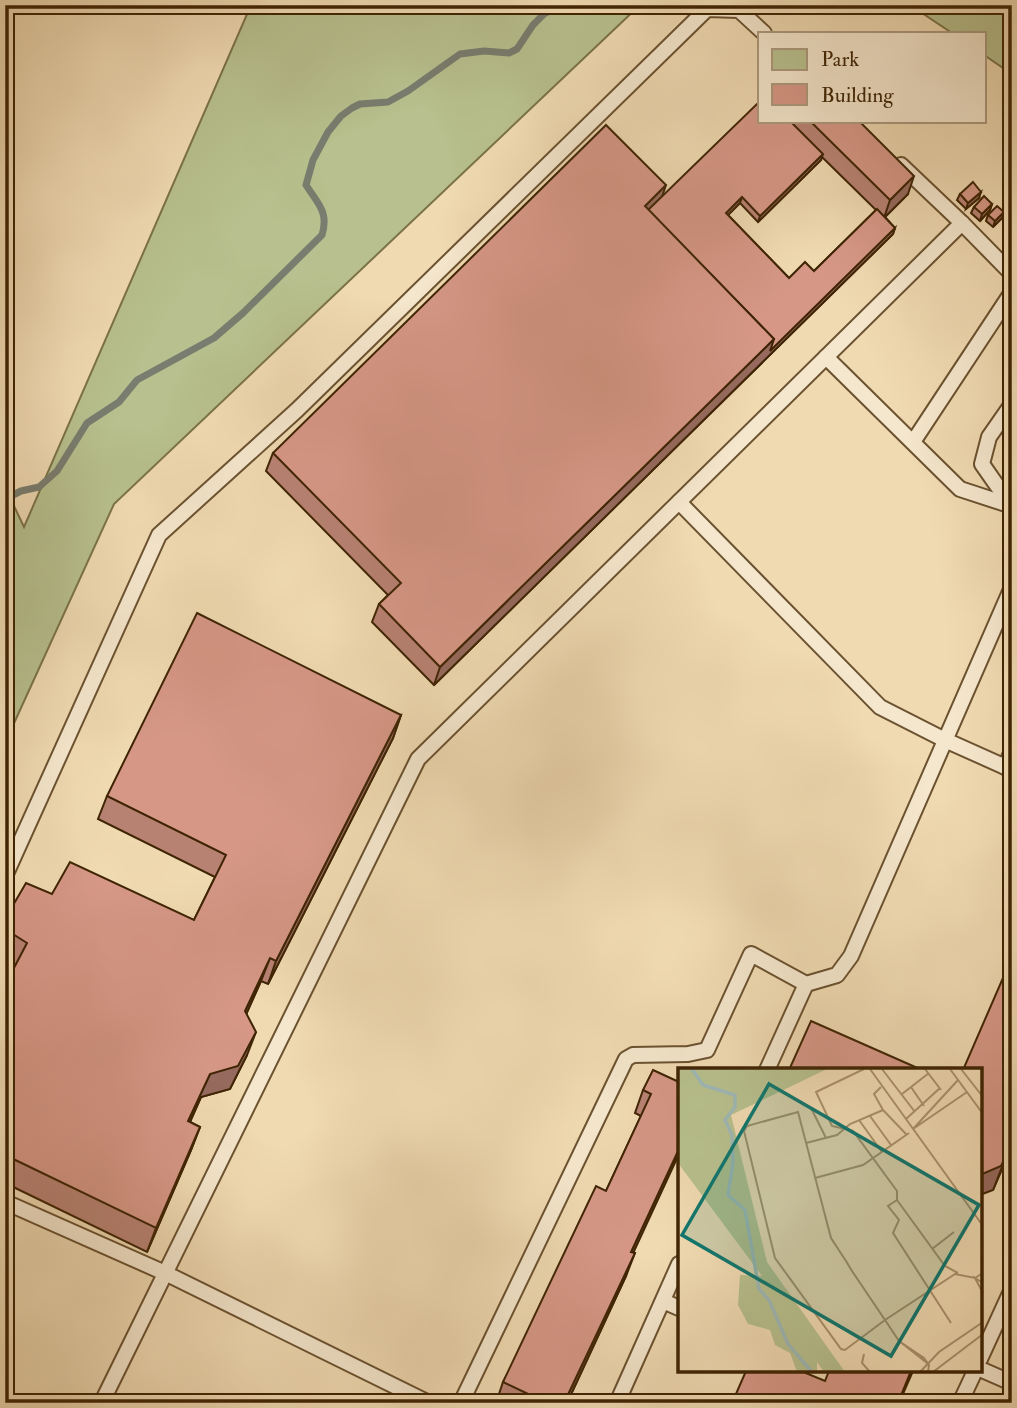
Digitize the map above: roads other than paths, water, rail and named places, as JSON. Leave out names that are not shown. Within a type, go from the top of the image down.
[{"type":"lane","points":[[5,876],[159,535],[297,410],[707,9],[740,10],[763,32]]},
{"type":"lane","points":[[894,158],[1012,274]]},
{"type":"lane","points":[[102,1403],[418,759],[961,223]]},
{"type":"lane","points":[[913,442],[1012,292]]},
{"type":"lane","points":[[826,357],[960,489],[1011,506]]},
{"type":"lane","points":[[1011,506],[982,464],[989,438],[1012,404]]},
{"type":"lane","points":[[679,502],[880,707],[1008,768],[1012,751]]},
{"type":"lane","points":[[461,1403],[626,1059],[633,1055],[688,1054],[707,1050],[751,954],[806,984],[837,975],[850,956],[1012,587]]},
{"type":"lane","points":[[768,1068],[806,984]]},
{"type":"lane","points":[[5,1202],[165,1273],[429,1403]]},
{"type":"lane","points":[[617,1403],[678,1266]]},
{"type":"lane","points":[[982,1355],[1012,1289]]},
{"type":"lane","points":[[663,1301],[678,1308]]},
{"type":"lane","points":[[982,1370],[1012,1383]]},
{"type":"lane","points":[[963,1402],[974,1373]]},
{"type":"waterway","points":[[5,499],[21,491],[39,487],[57,471],[87,423],[119,402],[137,380],[214,338],[322,235],[323,214],[306,185],[313,160],[328,132],[341,116],[360,104],[388,102],[460,54],[484,51],[509,53],[517,49],[533,25],[544,14],[561,5]]}]
